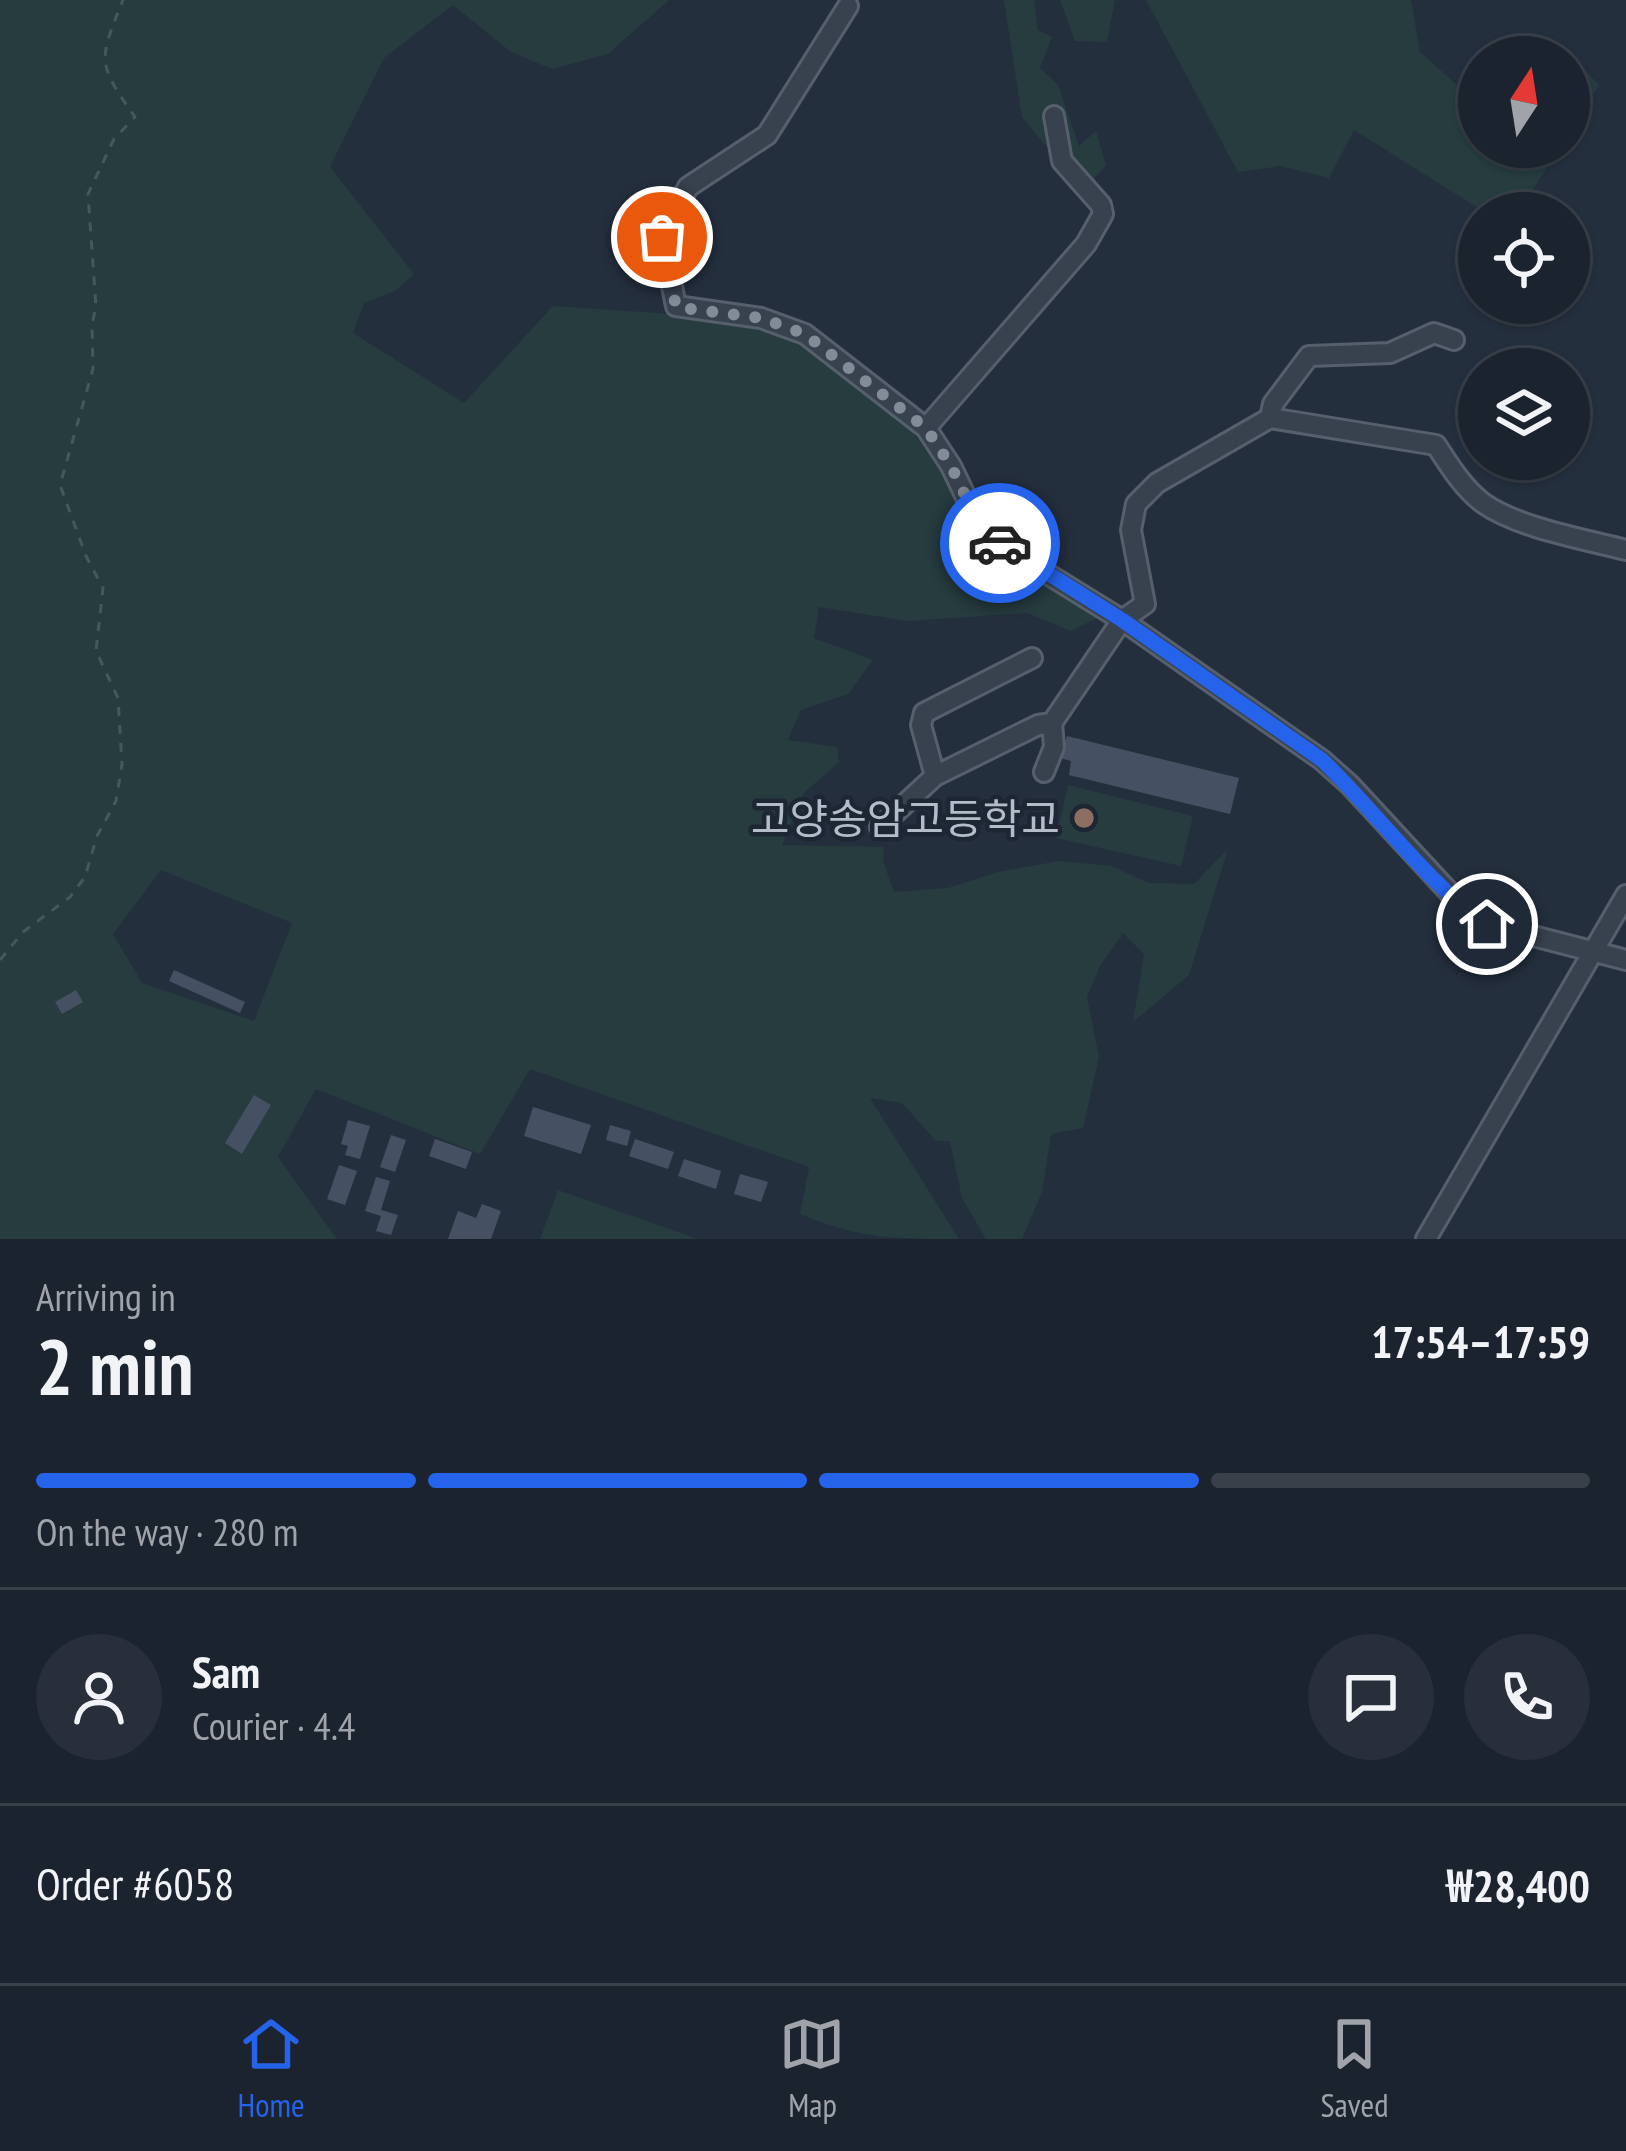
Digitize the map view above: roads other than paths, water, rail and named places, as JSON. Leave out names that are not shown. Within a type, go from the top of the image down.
[{"type":"street","points":[[848,6],[767,135],[688,187],[662,237],[676,307],[761,318],[805,334],[926,428],[978,522],[1004,547],[1122,620],[1322,760],[1475,916],[1503,930],[1626,960]]},
{"type":"street","points":[[926,428],[1086,244],[1103,214],[1101,205],[1062,161],[1054,116]]},
{"type":"street","points":[[1270,418],[1273,404],[1309,356],[1390,353],[1434,333],[1454,340]]},
{"type":"street","points":[[1045,772],[1054,747],[1052,723],[1122,620],[1145,604],[1131,530],[1136,504],[1157,484],[1270,418],[1436,445],[1484,504],[1538,526],[1626,550]]},
{"type":"street","points":[[935,776],[921,725],[924,713],[1032,658]]},
{"type":"street","points":[[880,827],[935,776],[1038,725],[1052,723]]},
{"type":"street","points":[[1426,1239],[1626,895]]},
{"type":"place","name":"고양송암고등학교","points":[[1084,818]]}]
